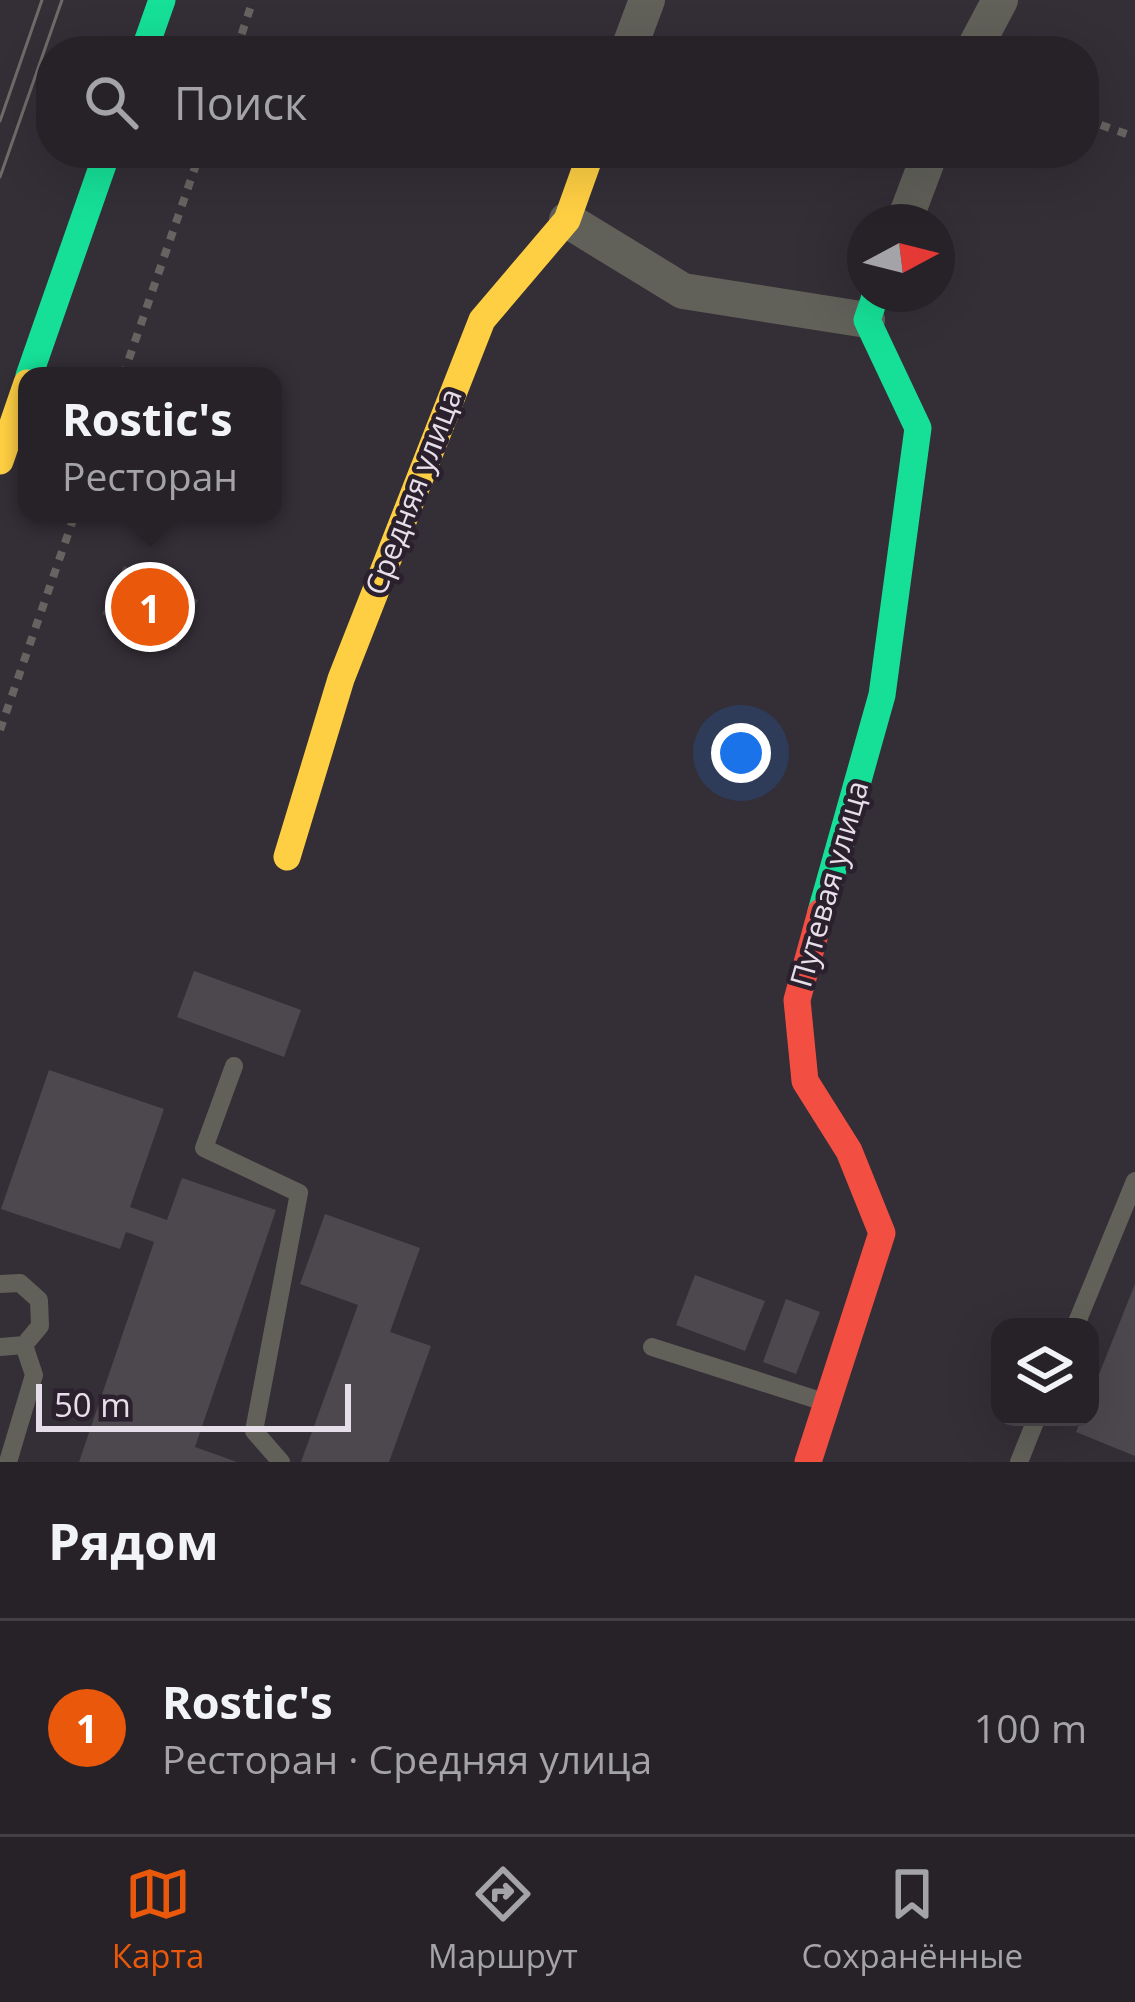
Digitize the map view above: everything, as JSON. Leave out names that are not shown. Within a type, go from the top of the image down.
[{"type":"street","points":[[149,36],[162,0]]},
{"type":"street","points":[[634,36],[647,0]]},
{"type":"street","points":[[981,36],[1000,0]]},
{"type":"street","points":[[32,367],[102,168]]},
{"type":"street","name":"Средняя улица","points":[[287,857],[341,679],[482,320],[567,220],[586,168]]},
{"type":"street","points":[[911,204],[924,168]]},
{"type":"street","points":[[567,220],[683,291],[847,305]]},
{"type":"street","name":"Путевая улица","points":[[808,1462],[882,1233],[849,1151],[806,1081],[797,1000],[882,695],[918,428],[874,312]]},
{"type":"street","points":[[0,461],[18,408]]},
{"type":"lane","points":[[234,1066],[204,1148],[299,1193],[254,1431],[281,1462]]},
{"type":"lane","points":[[1079,1318],[1135,1180]]},
{"type":"lane","points":[[0,1284],[20,1283],[39,1300],[40,1326],[24,1345],[0,1347]]},
{"type":"lane","points":[[8,1462],[34,1375],[24,1345]]},
{"type":"lane","points":[[652,1347],[824,1402]]},
{"type":"lane","points":[[1019,1462],[1033,1426]]},
{"type":"path","points":[[241,36],[253,0]]},
{"type":"path","points":[[1099,124],[1135,137]]},
{"type":"path","points":[[126,367],[195,168]]},
{"type":"path","points":[[0,730],[72,523]]},
{"type":"building","points":[[124,566],[198,600],[176,647],[102,614]]},
{"type":"building","points":[[194,971],[301,1010],[284,1057],[177,1017]]},
{"type":"building","points":[[49,1070],[164,1109],[130,1207],[167,1220],[182,1178],[276,1210],[195,1447],[237,1462],[79,1462],[154,1242],[126,1232],[120,1249],[1,1209]]},
{"type":"building","points":[[325,1214],[420,1248],[390,1332],[431,1346],[389,1462],[301,1462],[358,1305],[300,1284]]},
{"type":"building","points":[[695,1275],[765,1301],[745,1351],[676,1325]]},
{"type":"building","points":[[1135,1284],[1135,1456],[1076,1432],[1078,1426],[1099,1426],[1099,1374]]},
{"type":"building","points":[[786,1299],[820,1312],[796,1374],[763,1362]]},
{"type":"tram line","points":[[0,121],[42,0]]},
{"type":"tram line","points":[[49,36],[62,0]]},
{"type":"tram line","points":[[0,177],[36,74]]},
{"type":"traffic: fast","points":[[149,36],[162,0]]},
{"type":"traffic: fast","points":[[32,367],[102,168]]},
{"type":"traffic: fast","points":[[821,912],[882,695],[918,428],[867,320],[870,312]]},
{"type":"traffic: slow","points":[[287,857],[341,679],[482,320],[567,220],[586,168]]},
{"type":"traffic: slow","points":[[0,461],[18,409]]},
{"type":"traffic: jam","points":[[808,1462],[882,1233],[849,1151],[805,1081],[797,1000],[821,912]]},
{"type":"place","name":"Rostic's","points":[[150,607]]}]
